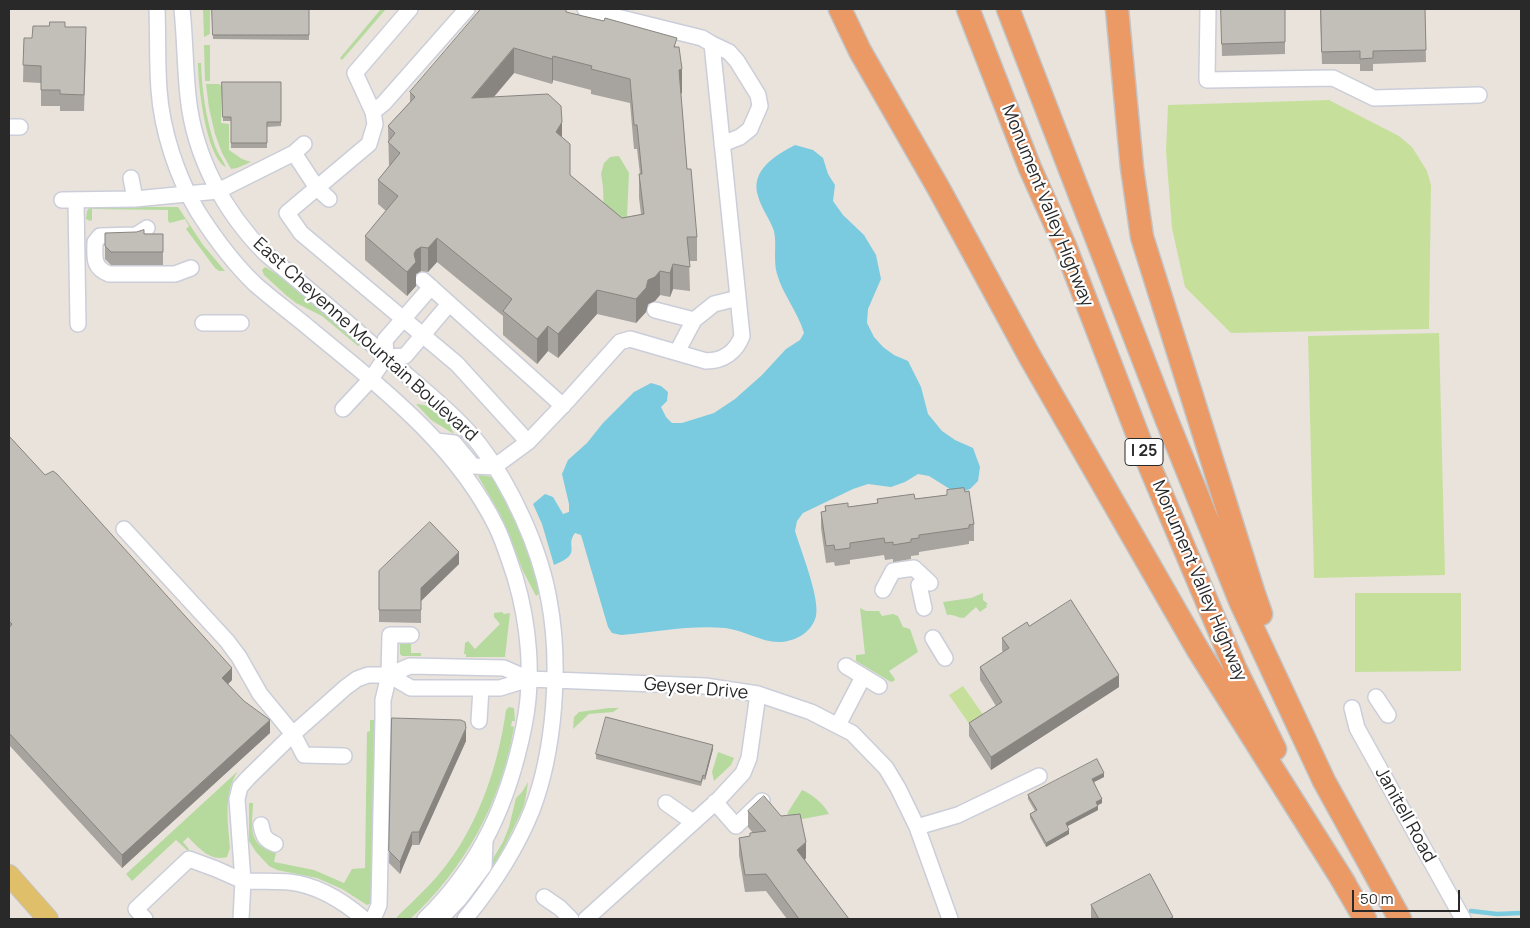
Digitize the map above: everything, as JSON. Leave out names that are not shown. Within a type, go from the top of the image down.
[{"type":"highway","points":[[833,9],[849,29]]},
{"type":"highway","points":[[840,9],[849,29],[939,188],[1030,357],[1198,650],[1345,884]]},
{"type":"highway","name":"Monument Valley Highway","points":[[968,9],[1030,168],[1065,246],[1150,467],[1234,668],[1319,840],[1365,919]]},
{"type":"highway","name":"Monument Valley Highway","points":[[1008,9],[1166,418],[1241,602],[1324,781],[1401,919]]},
{"type":"highway","points":[[1117,9],[1132,168],[1142,237],[1254,594],[1270,634],[1401,919]]},
{"type":"main road","points":[[9,875],[48,919]]},
{"type":"street","name":"East Cheyenne Mountain Boulevard","points":[[157,9],[161,107],[172,149],[197,210],[221,245],[254,283],[415,418],[436,441],[482,500],[497,528],[519,592],[528,643],[529,679],[528,707],[516,761],[499,814],[485,840],[455,885],[439,906],[425,919]]},
{"type":"street","name":"East Cheyenne Mountain Boulevard","points":[[182,9],[188,98],[192,121],[202,153],[218,191],[261,249],[386,357],[464,427],[479,444],[510,491],[543,575],[553,624],[554,681],[552,721],[541,783],[532,810],[516,844],[499,874],[465,919]]},
{"type":"street","points":[[410,9],[355,73],[373,112],[375,124],[369,144],[287,213],[301,233],[457,364],[528,442]]},
{"type":"street","points":[[373,112],[384,103],[467,9]]},
{"type":"street","points":[[585,9],[702,38],[729,52],[738,61],[758,95],[760,106],[750,129],[740,137],[722,144]]},
{"type":"street","points":[[1208,9],[1207,80],[1332,78],[1374,98],[1479,96]]},
{"type":"street","points":[[436,441],[454,443],[473,466],[494,467],[528,442],[620,342],[630,339],[706,361],[715,361],[731,353],[738,345],[742,336],[712,44]]},
{"type":"street","points":[[78,324],[69,200],[135,199],[218,191],[299,148],[317,188],[328,198]]},
{"type":"street","points":[[131,178],[135,199]]},
{"type":"street","points":[[147,228],[136,235],[100,236],[96,242],[97,266],[109,274],[175,274],[192,268]]},
{"type":"street","points":[[343,409],[371,380],[386,357],[385,340],[403,319],[427,284],[563,406]]},
{"type":"street","points":[[677,352],[694,320],[714,304],[738,298]]},
{"type":"street","points":[[386,357],[405,356],[450,304]]},
{"type":"street","points":[[655,310],[694,320]]},
{"type":"street","points":[[203,323],[241,323]]},
{"type":"street","points":[[124,528],[227,641],[239,657],[260,694],[293,734],[304,755],[344,756]]},
{"type":"street","points":[[883,590],[893,571],[914,568],[924,584],[924,608]]},
{"type":"street","points":[[373,919],[379,905],[383,700],[390,675],[390,635],[410,635]]},
{"type":"street","points":[[933,638],[945,658]]},
{"type":"street","points":[[241,919],[243,881],[238,799],[240,786],[293,734],[346,687],[357,679],[368,675],[390,675],[410,666],[504,668],[529,679]]},
{"type":"street","points":[[846,666],[879,686]]},
{"type":"street","points":[[390,675],[411,688],[500,688],[529,679]]},
{"type":"street","points":[[838,725],[863,677]]},
{"type":"street","name":"Geyser Drive","points":[[529,679],[705,686],[758,694],[803,708],[838,725],[852,734],[886,768],[898,788],[917,827],[950,919]]},
{"type":"street","points":[[479,721],[481,688]]},
{"type":"street","points":[[586,919],[715,802],[732,786],[743,772],[749,758],[758,694]]},
{"type":"street","points":[[1376,697],[1388,715]]},
{"type":"street","name":"Janitell Road","points":[[1352,708],[1357,728],[1463,919]]},
{"type":"street","points":[[917,827],[958,815],[1039,776]]},
{"type":"street","points":[[715,802],[736,826],[764,800]]},
{"type":"street","points":[[666,802],[693,822]]},
{"type":"street","points":[[262,825],[263,834],[267,841],[275,844]]},
{"type":"street","name":"East Cheyenne Mountain Boulevard","points":[[440,919],[460,898],[484,866],[485,840]]},
{"type":"street","points":[[145,919],[136,909],[189,859],[243,881],[289,882],[303,885],[333,896],[364,919]]},
{"type":"street","points":[[544,897],[560,908],[571,919]]},
{"type":"green space","points":[[203,9],[210,9],[210,34],[204,37]]},
{"type":"green space","points":[[381,9],[386,9],[342,60],[340,58]]},
{"type":"green space","points":[[204,45],[210,45],[210,81],[205,81]]},
{"type":"green space","points":[[198,63],[201,63],[202,84],[209,126],[216,149],[226,167],[219,161],[208,136]]},
{"type":"green space","points":[[206,84],[219,84],[222,86],[221,123],[229,124],[229,150],[242,159],[251,162],[231,169],[222,153],[215,134]]},
{"type":"green space","points":[[1329,100],[1399,136],[1412,147],[1427,171],[1431,185],[1429,329],[1231,333],[1185,287],[1172,228],[1166,151],[1168,105]]},
{"type":"green space","points":[[619,156],[629,173],[627,217],[604,221],[601,174],[604,163],[610,157]]},
{"type":"green space","points":[[90,207],[178,207],[203,245],[225,271],[219,271],[215,268],[186,229],[189,226],[185,219],[170,223],[168,221],[168,210],[92,209],[92,220],[90,221],[86,219],[87,211]]},
{"type":"green space","points":[[265,267],[282,277],[360,345],[358,346],[322,316],[296,303],[287,296],[264,275],[262,270]]},
{"type":"green space","points":[[1439,333],[1445,575],[1314,578],[1308,336]]},
{"type":"green space","points":[[416,404],[427,406],[440,413],[452,425],[451,428],[454,434],[431,420]]},
{"type":"green space","points":[[478,476],[492,477],[514,518],[536,577],[540,593],[536,596],[523,571],[500,514]]},
{"type":"green space","points":[[983,593],[983,600],[988,604],[980,612],[976,607],[964,618],[947,615],[943,602],[971,598]]},
{"type":"green space","points":[[1355,593],[1461,593],[1461,671],[1355,672]]},
{"type":"green space","points":[[860,608],[866,611],[879,611],[882,616],[893,614],[898,616],[903,627],[910,629],[918,652],[889,671],[895,679],[894,681],[891,682],[856,661],[856,655],[865,654]]},
{"type":"green space","points":[[502,612],[504,614],[510,613],[505,657],[466,657],[466,654],[464,654],[465,643],[468,641],[475,649],[500,624],[494,617],[494,613]]},
{"type":"green space","points":[[410,642],[411,653],[421,653],[421,656],[402,656],[400,654],[400,644]]},
{"type":"green space","points":[[963,686],[984,716],[970,725],[949,695]]},
{"type":"green space","points":[[509,707],[514,708],[515,721],[512,721],[511,726],[514,727],[508,754],[490,807],[478,832],[464,856],[430,899],[410,919],[398,919],[397,917],[442,871],[469,829],[493,770],[506,710]]},
{"type":"green space","points":[[619,708],[613,712],[589,714],[573,729],[574,717],[579,712]]},
{"type":"green space","points":[[370,720],[376,720],[373,902],[367,905],[342,889],[317,878],[277,870],[269,866],[249,841],[249,803],[253,803],[252,826],[254,837],[261,846],[276,853],[274,862],[314,870],[344,883],[352,869],[365,868],[367,732],[370,731]]},
{"type":"green space","points":[[718,752],[734,758],[731,765],[714,781],[712,772]]},
{"type":"green space","points":[[238,771],[233,780],[228,798],[230,848],[227,857],[210,856],[188,837],[183,842],[189,849],[188,851],[176,840],[132,881],[126,874]]},
{"type":"green space","points":[[528,782],[524,805],[508,839],[493,868],[471,895],[503,842],[509,827],[516,798]]},
{"type":"green space","points":[[802,790],[817,800],[829,814],[787,820],[788,812]]},
{"type":"water","points":[[795,145],[813,150],[823,158],[828,174],[835,185],[833,201],[843,215],[864,235],[876,255],[881,279],[868,309],[867,323],[874,337],[894,355],[908,361],[921,387],[928,414],[942,431],[955,440],[973,448],[980,467],[978,481],[970,489],[962,492],[953,491],[929,476],[918,474],[905,482],[891,487],[868,484],[853,489],[803,513],[797,521],[795,531],[813,586],[816,616],[811,627],[798,638],[774,642],[732,629],[712,627],[621,635],[612,633],[608,627],[581,535],[575,533],[571,542],[571,553],[563,561],[554,565],[542,524],[533,504],[545,494],[553,497],[563,514],[569,512],[562,474],[568,460],[587,443],[603,423],[634,392],[651,383],[661,386],[668,392],[667,401],[661,407],[666,417],[672,423],[682,423],[714,413],[735,399],[762,375],[786,349],[800,340],[804,333],[777,274],[774,231],[759,200],[757,187],[758,178],[766,164]]},
{"type":"building","points":[[212,9],[309,9],[309,35],[213,35]]},
{"type":"building","points":[[481,9],[566,9],[566,12],[604,21],[605,18],[677,38],[674,47],[679,47],[682,69],[679,70],[687,169],[691,169],[697,237],[687,237],[690,267],[673,264],[670,273],[660,271],[655,277],[648,280],[646,288],[636,299],[597,290],[558,334],[548,326],[537,339],[503,311],[512,299],[437,238],[428,248],[421,247],[416,250],[414,254],[416,262],[407,272],[365,236],[398,196],[378,180],[400,153],[388,142],[395,133],[388,126],[415,97],[410,92]],"holes":[[[514,48],[552,59],[553,56],[592,66],[591,69],[630,79],[634,125],[637,125],[642,174],[639,174],[644,214],[622,218],[570,175],[570,144],[556,132],[562,122],[561,106],[548,94],[472,98]]]},
{"type":"building","points":[[1221,9],[1285,9],[1285,42],[1222,44]]},
{"type":"building","points":[[1321,9],[1425,9],[1426,50],[1373,51],[1373,58],[1360,59],[1360,51],[1322,52]]},
{"type":"building","points":[[50,22],[65,22],[65,27],[86,27],[84,95],[60,94],[60,90],[41,90],[41,66],[23,65],[24,38],[32,38],[33,26],[49,26]]},
{"type":"building","points":[[222,82],[281,82],[281,122],[267,122],[267,143],[231,143],[231,117],[223,117]]},
{"type":"building","points":[[144,230],[144,234],[163,234],[163,252],[111,252],[105,246],[105,233]]},
{"type":"building","points":[[9,436],[45,475],[53,471],[57,474],[232,668],[222,678],[244,701],[270,720],[122,855],[9,733],[9,628],[12,624],[9,621]]},
{"type":"building","points":[[964,488],[965,492],[969,491],[974,524],[969,525],[969,528],[919,535],[919,538],[911,539],[911,542],[893,545],[893,542],[885,543],[884,538],[850,543],[850,548],[835,550],[834,545],[826,546],[821,512],[826,511],[825,506],[848,503],[848,507],[878,503],[877,499],[914,494],[915,499],[947,495],[947,490]]},
{"type":"building","points":[[430,522],[459,552],[421,588],[421,610],[379,610],[379,571]]},
{"type":"building","points":[[1071,600],[1119,675],[991,757],[969,723],[1002,702],[980,667],[1009,648],[1002,638],[1027,622],[1029,626]]},
{"type":"building","points":[[606,717],[713,745],[705,776],[703,775],[701,782],[596,754]]},
{"type":"building","points":[[392,718],[461,720],[465,722],[466,728],[419,832],[412,832],[400,862],[389,851]]},
{"type":"building","points":[[1097,759],[1104,773],[1092,779],[1102,799],[1096,802],[1098,806],[1066,823],[1069,830],[1046,843],[1030,814],[1037,810],[1028,795]]},
{"type":"building","points":[[764,796],[781,816],[800,814],[806,842],[797,850],[849,919],[799,919],[766,874],[745,875],[739,838],[750,836],[750,833],[766,831],[748,811]]},
{"type":"building","points":[[1150,874],[1173,917],[1169,919],[1099,919],[1091,905]]},
{"type":"waterway","points":[[1471,911],[1497,914],[1521,913]]}]
